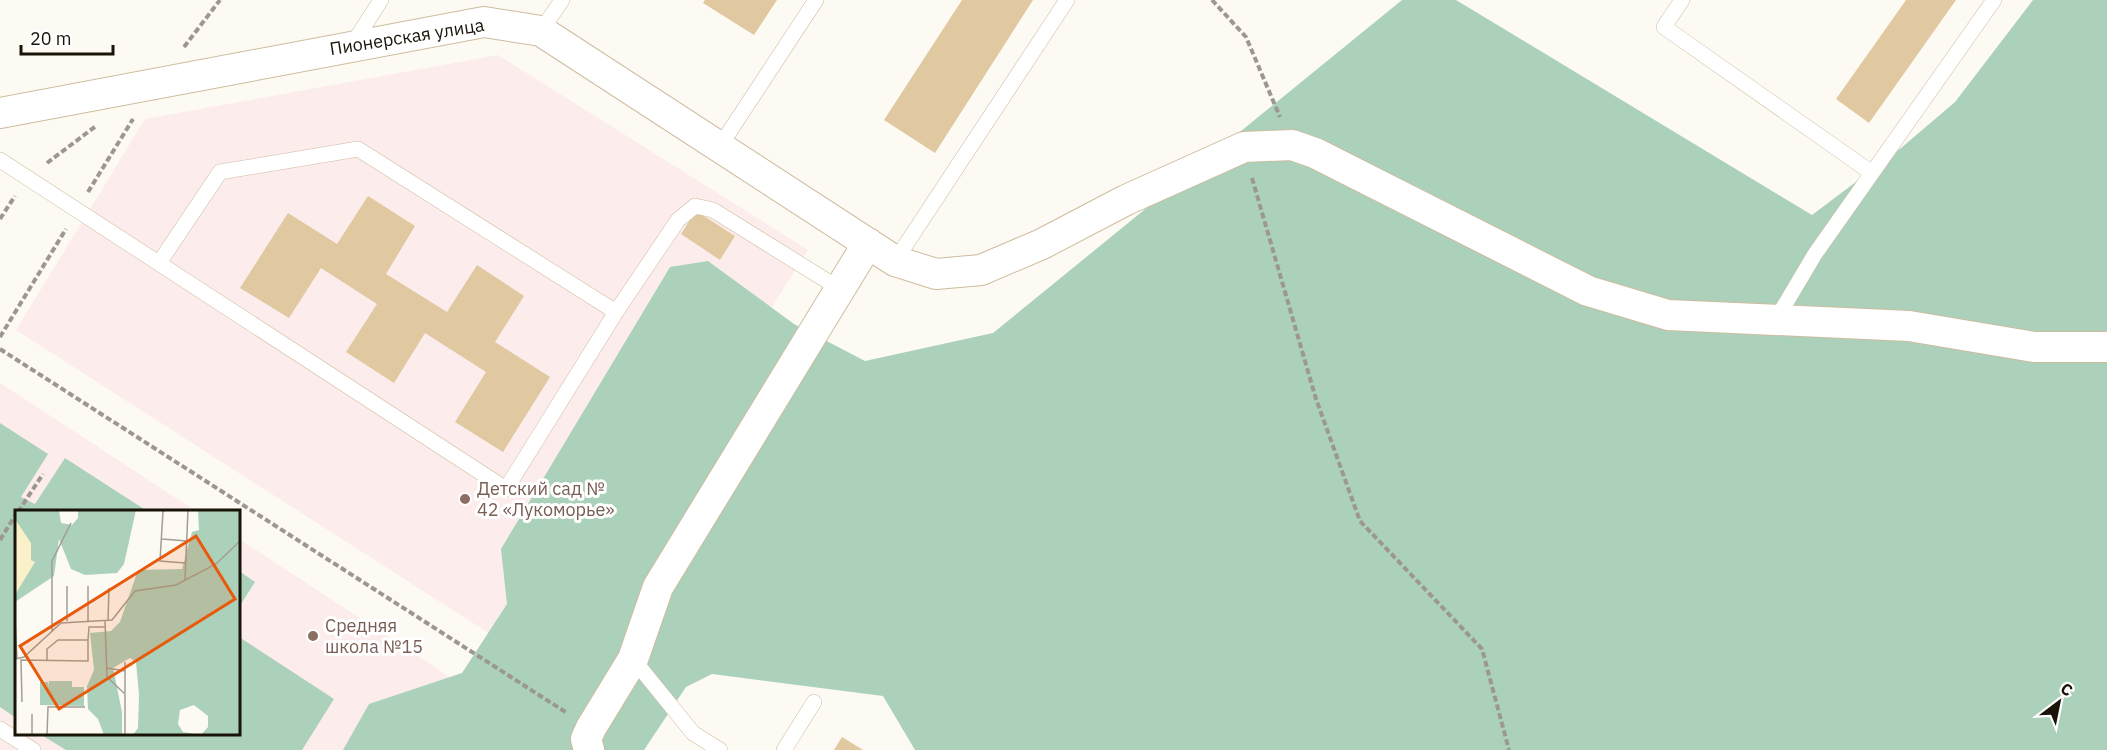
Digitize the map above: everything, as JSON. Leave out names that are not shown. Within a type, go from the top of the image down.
[{"type":"street","name":"Пионерская улица","points":[[0,113],[484,22],[541,31],[895,261],[936,274],[981,270],[1042,244],[1126,200],[1244,147]]},
{"type":"street","points":[[1244,147],[1292,145],[1315,153],[1588,291],[1668,315],[1777,318],[1909,326],[2034,347],[2107,347]]},
{"type":"street","points":[[589,739],[633,659],[658,587],[868,243]]},
{"type":"lane","points":[[352,45],[381,0]]},
{"type":"lane","points":[[541,31],[562,0]]},
{"type":"lane","points":[[720,146],[816,0]]},
{"type":"lane","points":[[895,261],[1067,0]]},
{"type":"lane","points":[[1683,0],[1664,27],[1872,173]]},
{"type":"lane","points":[[1777,318],[1815,254],[1994,0]]},
{"type":"lane","points":[[159,263],[220,172],[358,149],[616,312]]},
{"type":"lane","points":[[0,160],[506,489],[616,312],[678,220],[695,206],[713,210],[840,290]]},
{"type":"lane","points":[[633,659],[693,733],[720,750]]},
{"type":"lane","points":[[784,750],[814,702]]},
{"type":"lane","points":[[0,729],[33,750]]},
{"type":"path","points":[[155,83],[220,0]]},
{"type":"path","points":[[1212,0],[1246,37],[1292,145]]},
{"type":"path","points":[[0,219],[27,177],[100,124]]},
{"type":"path","points":[[1244,147],[1316,399],[1360,521],[1482,649],[1509,750]]},
{"type":"path","points":[[0,349],[589,739]]},
{"type":"path","points":[[19,510],[43,474]]},
{"type":"path","points":[[0,540],[15,516]]},
{"type":"shaded area","name":"Детский сад № 42 «Лукоморье»","points":[[498,55],[808,250],[543,668],[16,330],[145,119]]},
{"type":"shaded area","name":"Средняя школа №15","points":[[0,383],[194,510],[15,510],[15,735],[240,735],[240,540],[546,740],[546,750],[0,750]]},
{"type":"green space","points":[[1402,0],[1456,0],[1812,215],[1901,148],[1955,102],[2033,0],[2107,0],[2107,750],[915,750],[883,696],[712,674],[686,687],[644,750],[343,750],[369,704],[462,673],[507,604],[501,549],[670,267],[708,261],[794,324],[865,361],[993,333]]},
{"type":"green space","points":[[0,423],[48,454],[21,497],[35,504],[65,458],[145,510],[15,510],[15,717],[0,707]]},
{"type":"green space","points":[[240,572],[255,582],[240,605]]},
{"type":"green space","points":[[240,638],[334,699],[302,750],[66,750],[42,735],[240,735]]},
{"type":"building","points":[[705,0],[777,0],[754,35],[703,3]]},
{"type":"building","points":[[962,0],[1033,0],[935,153],[884,120]]},
{"type":"building","points":[[1906,0],[1956,0],[1869,123],[1836,99]]},
{"type":"building","points":[[368,196],[415,226],[386,274],[447,312],[477,265],[524,296],[495,342],[550,377],[503,452],[455,422],[486,372],[425,333],[394,383],[346,352],[377,304],[321,268],[289,318],[240,288],[288,213],[337,244]]},
{"type":"building","points":[[696,211],[735,236],[720,260],[681,234]]},
{"type":"building","points":[[842,737],[863,750],[834,750]]},
{"type":"place","name":"Детский сад № 42 «Лукоморье»","points":[[465,499]]},
{"type":"place","name":"Средняя школа №15","points":[[313,636]]}]
